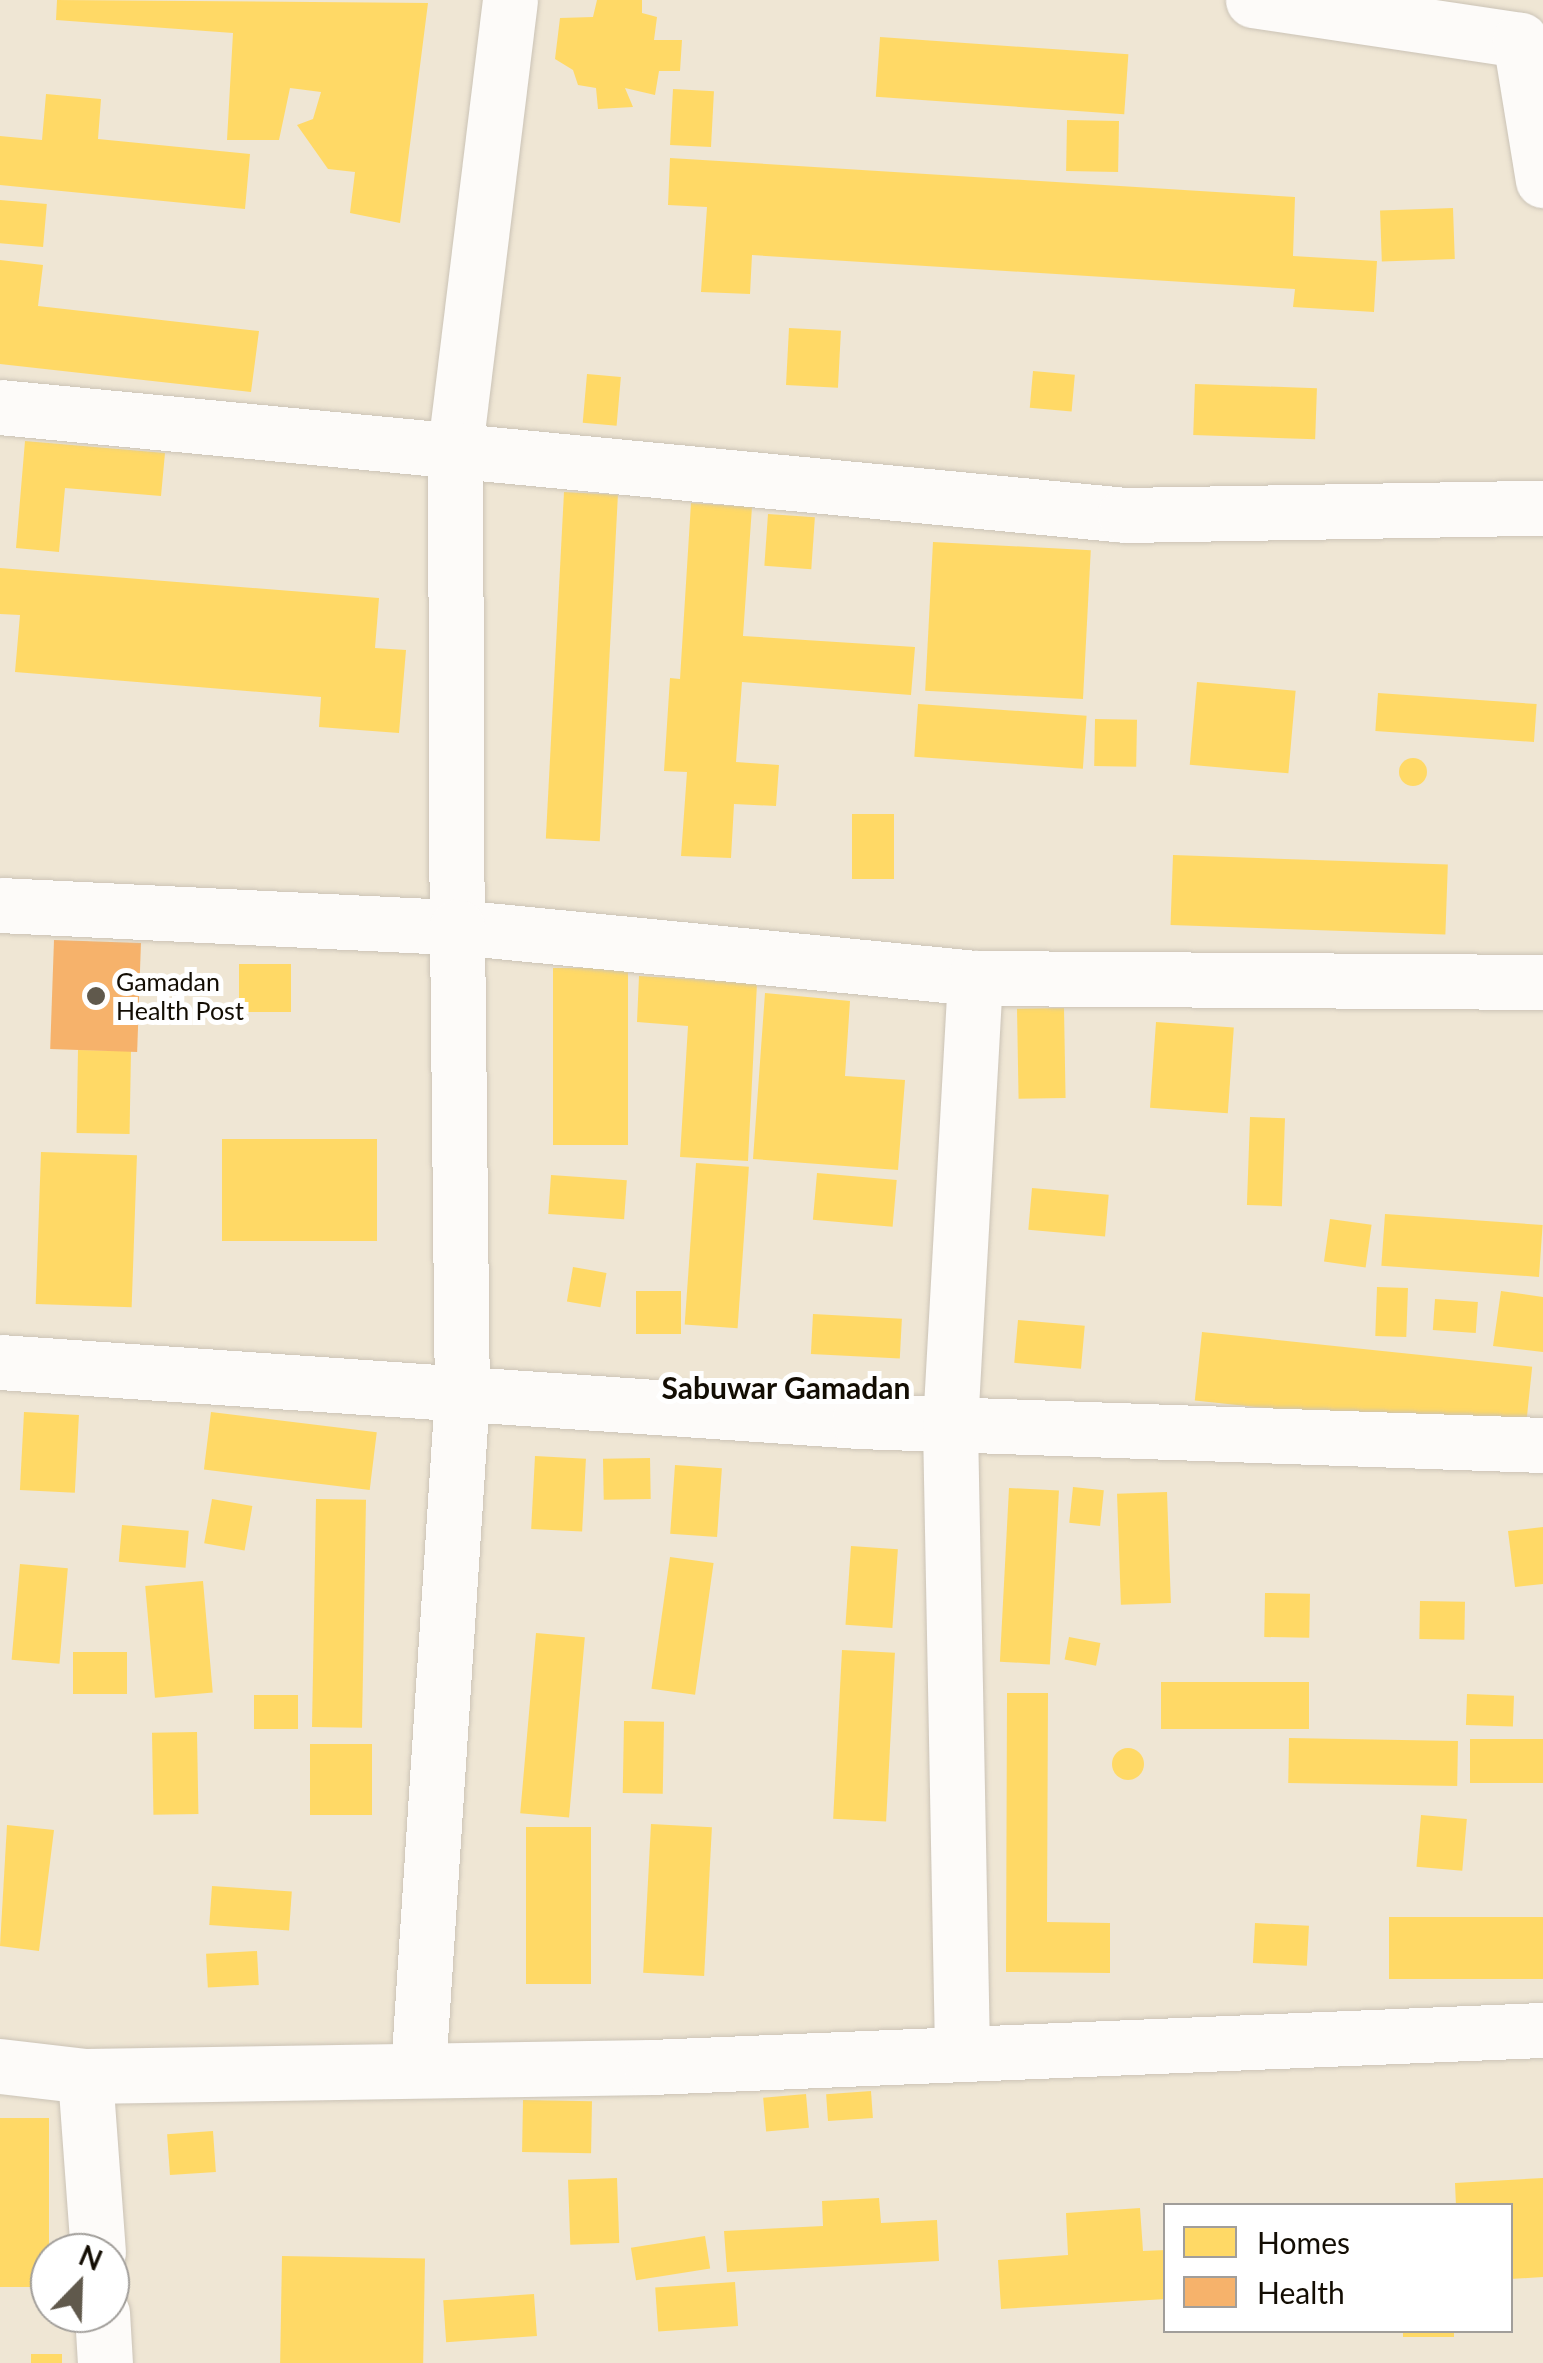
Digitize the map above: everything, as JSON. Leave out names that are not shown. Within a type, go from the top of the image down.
[{"type":"street","points":[[418,2070],[462,1394],[454,450],[510,0]]},
{"type":"street","points":[[1253,0],[1521,20],[1543,180]]},
{"type":"street","points":[[0,407],[1125,515],[1543,508]]},
{"type":"street","points":[[0,906],[457,927],[975,978],[1543,982]]},
{"type":"street","points":[[962,2051],[950,1424],[975,978]]},
{"type":"street","points":[[0,1362],[950,1424],[1543,1445]]},
{"type":"street","points":[[0,2066],[85,2076],[652,2067],[962,2051],[1543,2030]]},
{"type":"street","points":[[85,2076],[97,2233]]},
{"type":"street","points":[[104,2333],[106,2363]]},
{"type":"building: Homes","points":[[57,0],[428,3],[400,223],[350,213],[355,172],[328,169],[297,125],[313,119],[321,92],[290,88],[279,140],[227,140],[233,33],[56,20]]},
{"type":"building: Homes","points":[[597,0],[642,0],[642,13],[657,17],[654,40],[682,40],[680,71],[659,71],[655,95],[625,88],[633,107],[598,109],[596,88],[578,85],[573,70],[555,59],[560,18],[593,17]]},
{"type":"building: Homes","points":[[880,37],[1128,54],[1124,114],[876,97]]},
{"type":"building: Homes","points":[[673,89],[714,91],[711,147],[670,145]]},
{"type":"building: Homes","points":[[46,94],[101,99],[98,139],[250,154],[245,209],[0,185],[0,136],[42,140]]},
{"type":"building: Homes","points":[[1067,120],[1119,121],[1118,172],[1066,171]]},
{"type":"building: Homes","points":[[670,158],[1295,197],[1293,256],[1377,261],[1374,312],[1293,307],[1295,289],[752,255],[750,294],[701,292],[707,207],[668,205]]},
{"type":"building: Homes","points":[[0,200],[47,204],[43,247],[0,243]]},
{"type":"building: Homes","points":[[1453,208],[1455,259],[1382,262],[1380,211]]},
{"type":"building: Homes","points":[[0,260],[43,265],[38,306],[259,331],[251,392],[0,364]]},
{"type":"building: Homes","points":[[789,328],[841,331],[838,388],[786,385]]},
{"type":"building: Homes","points":[[1033,371],[1075,375],[1072,412],[1030,408]]},
{"type":"building: Homes","points":[[587,374],[621,377],[617,426],[583,423]]},
{"type":"building: Homes","points":[[1195,384],[1317,388],[1315,439],[1193,435]]},
{"type":"building: Homes","points":[[25,441],[165,453],[161,496],[65,488],[59,552],[16,548]]},
{"type":"building: Homes","points":[[564,492],[618,495],[600,841],[546,839]]},
{"type":"building: Homes","points":[[691,503],[752,507],[743,636],[915,647],[911,695],[742,682],[736,762],[779,765],[776,806],[734,804],[731,858],[681,856],[687,772],[664,771],[670,678],[680,679]]},
{"type":"building: Homes","points":[[768,514],[815,517],[811,569],[764,566]]},
{"type":"building: Homes","points":[[933,542],[1091,550],[1083,699],[925,691]]},
{"type":"building: Homes","points":[[0,568],[379,598],[375,648],[406,650],[399,733],[319,727],[321,697],[15,672],[20,615],[0,614]]},
{"type":"building: Homes","points":[[1197,682],[1296,691],[1288,773],[1190,765]]},
{"type":"building: Homes","points":[[1378,693],[1537,704],[1534,742],[1375,731]]},
{"type":"building: Homes","points":[[918,704],[1087,716],[1083,769],[914,757]]},
{"type":"building: Homes","points":[[1095,719],[1137,720],[1136,767],[1094,766]]},
{"type":"building: Homes","points":[[1413,758],[1423,762],[1427,772],[1423,782],[1413,786],[1403,782],[1399,772],[1403,762]]},
{"type":"building: Homes","points":[[852,814],[894,814],[894,879],[852,879]]},
{"type":"building: Homes","points":[[1173,855],[1448,865],[1445,935],[1171,925]]},
{"type":"building: Homes","points":[[239,964],[291,964],[291,1012],[239,1012]]},
{"type":"building: Homes","points":[[553,968],[628,968],[628,1145],[553,1145]]},
{"type":"building: Homes","points":[[639,976],[757,983],[748,1161],[680,1157],[688,1026],[637,1022]]},
{"type":"building: Homes","points":[[765,993],[850,1001],[845,1076],[905,1080],[898,1170],[753,1159]]},
{"type":"building: Homes","points":[[1064,1008],[1066,1098],[1019,1099],[1017,1009]]},
{"type":"building: Homes","points":[[1156,1022],[1234,1027],[1228,1113],[1150,1108]]},
{"type":"building: Homes","points":[[78,1050],[131,1051],[130,1134],[77,1133]]},
{"type":"building: Homes","points":[[1250,1117],[1285,1118],[1282,1206],[1247,1205]]},
{"type":"building: Homes","points":[[222,1139],[377,1139],[377,1241],[222,1241]]},
{"type":"building: Homes","points":[[41,1152],[137,1155],[132,1307],[36,1304]]},
{"type":"building: Homes","points":[[696,1163],[749,1167],[738,1328],[685,1325]]},
{"type":"building: Homes","points":[[817,1173],[897,1180],[893,1227],[813,1220]]},
{"type":"building: Homes","points":[[551,1175],[627,1180],[624,1219],[548,1214]]},
{"type":"building: Homes","points":[[1032,1188],[1109,1195],[1105,1237],[1028,1230]]},
{"type":"building: Homes","points":[[1385,1214],[1543,1225],[1539,1277],[1381,1266]]},
{"type":"building: Homes","points":[[1330,1219],[1372,1225],[1366,1267],[1324,1262]]},
{"type":"building: Homes","points":[[573,1267],[606,1273],[600,1307],[567,1301]]},
{"type":"building: Homes","points":[[1377,1287],[1408,1288],[1406,1337],[1375,1336]]},
{"type":"building: Homes","points":[[636,1291],[681,1291],[681,1334],[636,1334]]},
{"type":"building: Homes","points":[[1501,1291],[1543,1297],[1543,1352],[1493,1346]]},
{"type":"building: Homes","points":[[1435,1299],[1478,1302],[1476,1333],[1433,1330]]},
{"type":"building: Homes","points":[[813,1314],[902,1319],[900,1359],[811,1354]]},
{"type":"building: Homes","points":[[1018,1320],[1085,1326],[1081,1369],[1014,1363]]},
{"type":"building: Homes","points":[[1202,1332],[1532,1367],[1525,1435],[1195,1401]]},
{"type":"building: Homes","points":[[24,1412],[79,1415],[75,1493],[20,1490]]},
{"type":"building: Homes","points":[[211,1412],[377,1432],[370,1490],[204,1470]]},
{"type":"building: Homes","points":[[535,1456],[586,1459],[582,1532],[531,1529]]},
{"type":"building: Homes","points":[[650,1458],[651,1499],[604,1500],[603,1459]]},
{"type":"building: Homes","points":[[675,1465],[722,1468],[717,1537],[670,1534]]},
{"type":"building: Homes","points":[[1073,1487],[1104,1490],[1100,1526],[1069,1523]]},
{"type":"building: Homes","points":[[1009,1488],[1059,1491],[1050,1664],[1000,1662]]},
{"type":"building: Homes","points":[[1167,1492],[1171,1603],[1121,1605],[1117,1494]]},
{"type":"building: Homes","points":[[212,1499],[252,1506],[245,1550],[204,1543]]},
{"type":"building: Homes","points":[[316,1499],[366,1500],[362,1728],[312,1727]]},
{"type":"building: Homes","points":[[122,1525],[189,1531],[186,1568],[119,1562]]},
{"type":"building: Homes","points":[[1543,1527],[1543,1584],[1515,1587],[1508,1531]]},
{"type":"building: Homes","points":[[851,1546],[898,1549],[892,1628],[845,1625]]},
{"type":"building: Homes","points":[[670,1557],[714,1563],[695,1695],[651,1689]]},
{"type":"building: Homes","points":[[20,1564],[68,1568],[59,1664],[12,1660]]},
{"type":"building: Homes","points":[[203,1581],[213,1693],[155,1698],[145,1586]]},
{"type":"building: Homes","points":[[1265,1593],[1310,1594],[1309,1638],[1264,1637]]},
{"type":"building: Homes","points":[[1420,1601],[1465,1602],[1464,1640],[1419,1639]]},
{"type":"building: Homes","points":[[536,1633],[585,1637],[569,1818],[520,1813]]},
{"type":"building: Homes","points":[[1069,1637],[1100,1643],[1096,1666],[1065,1660]]},
{"type":"building: Homes","points":[[842,1650],[895,1653],[886,1822],[833,1819]]},
{"type":"building: Homes","points":[[73,1652],[127,1652],[127,1694],[73,1694]]},
{"type":"building: Homes","points":[[1161,1682],[1309,1682],[1309,1729],[1161,1729]]},
{"type":"building: Homes","points":[[1007,1693],[1048,1693],[1047,1922],[1110,1923],[1110,1973],[1006,1972]]},
{"type":"building: Homes","points":[[1467,1694],[1514,1696],[1513,1727],[1466,1725]]},
{"type":"building: Homes","points":[[254,1695],[298,1695],[298,1729],[254,1729]]},
{"type":"building: Homes","points":[[624,1721],[664,1722],[663,1794],[623,1793]]},
{"type":"building: Homes","points":[[197,1732],[198,1814],[153,1815],[152,1733]]},
{"type":"building: Homes","points":[[1289,1738],[1458,1741],[1457,1786],[1288,1783]]},
{"type":"building: Homes","points":[[1470,1739],[1543,1739],[1543,1783],[1470,1783]]},
{"type":"building: Homes","points":[[310,1744],[372,1744],[372,1815],[310,1815]]},
{"type":"building: Homes","points":[[1128,1748],[1140,1752],[1144,1764],[1140,1776],[1128,1780],[1116,1776],[1112,1764],[1116,1752]]},
{"type":"building: Homes","points":[[1421,1815],[1467,1819],[1462,1871],[1416,1867]]},
{"type":"building: Homes","points":[[651,1824],[712,1827],[704,1976],[643,1973]]},
{"type":"building: Homes","points":[[7,1825],[54,1830],[39,1951],[0,1946]]},
{"type":"building: Homes","points":[[526,1827],[591,1827],[591,1984],[526,1984]]},
{"type":"building: Homes","points":[[212,1886],[292,1892],[289,1930],[209,1925]]},
{"type":"building: Homes","points":[[1389,1917],[1543,1917],[1543,1979],[1389,1979]]},
{"type":"building: Homes","points":[[1255,1923],[1309,1926],[1307,1966],[1253,1963]]},
{"type":"building: Homes","points":[[257,1951],[259,1985],[208,1988],[206,1954]]},
{"type":"building: Homes","points":[[871,2091],[873,2118],[828,2121],[826,2094]]},
{"type":"building: Homes","points":[[806,2094],[809,2128],[766,2132],[763,2098]]},
{"type":"building: Homes","points":[[523,2100],[592,2101],[591,2153],[522,2152]]},
{"type":"building: Homes","points":[[0,2118],[49,2118],[49,2233],[30,2233],[30,2287],[0,2287]]},
{"type":"building: Homes","points":[[213,2131],[216,2172],[170,2175],[167,2134]]},
{"type":"building: Homes","points":[[617,2178],[619,2243],[570,2245],[568,2180]]},
{"type":"building: Homes","points":[[1543,2178],[1543,2277],[1513,2279],[1513,2203],[1456,2203],[1455,2183]]},
{"type":"building: Homes","points":[[879,2198],[881,2223],[937,2220],[939,2261],[727,2272],[724,2231],[823,2226],[822,2201]]},
{"type":"building: Homes","points":[[1140,2208],[1143,2251],[1163,2250],[1163,2299],[1001,2309],[998,2260],[1068,2255],[1066,2213]]},
{"type":"building: Homes","points":[[705,2236],[710,2269],[636,2280],[631,2248]]},
{"type":"building: Homes","points":[[282,2256],[425,2258],[423,2363],[280,2363]]},
{"type":"building: Homes","points":[[735,2282],[738,2326],[658,2331],[655,2288]]},
{"type":"building: Homes","points":[[534,2294],[537,2336],[446,2342],[443,2300]]},
{"type":"building: Homes","points":[[1403,2333],[1454,2333],[1454,2337],[1403,2337]]},
{"type":"building: Homes","points":[[31,2354],[62,2354],[62,2363],[31,2363]]},
{"type":"building: Health","name":"Gamadan Health Post","points":[[54,940],[141,943],[137,1052],[50,1049]]},
{"type":"place","name":"Gamadan Health Post","points":[[96,996]]},
{"type":"district","name":"Sabuwar Gamadan","points":[[786,1387]]}]
